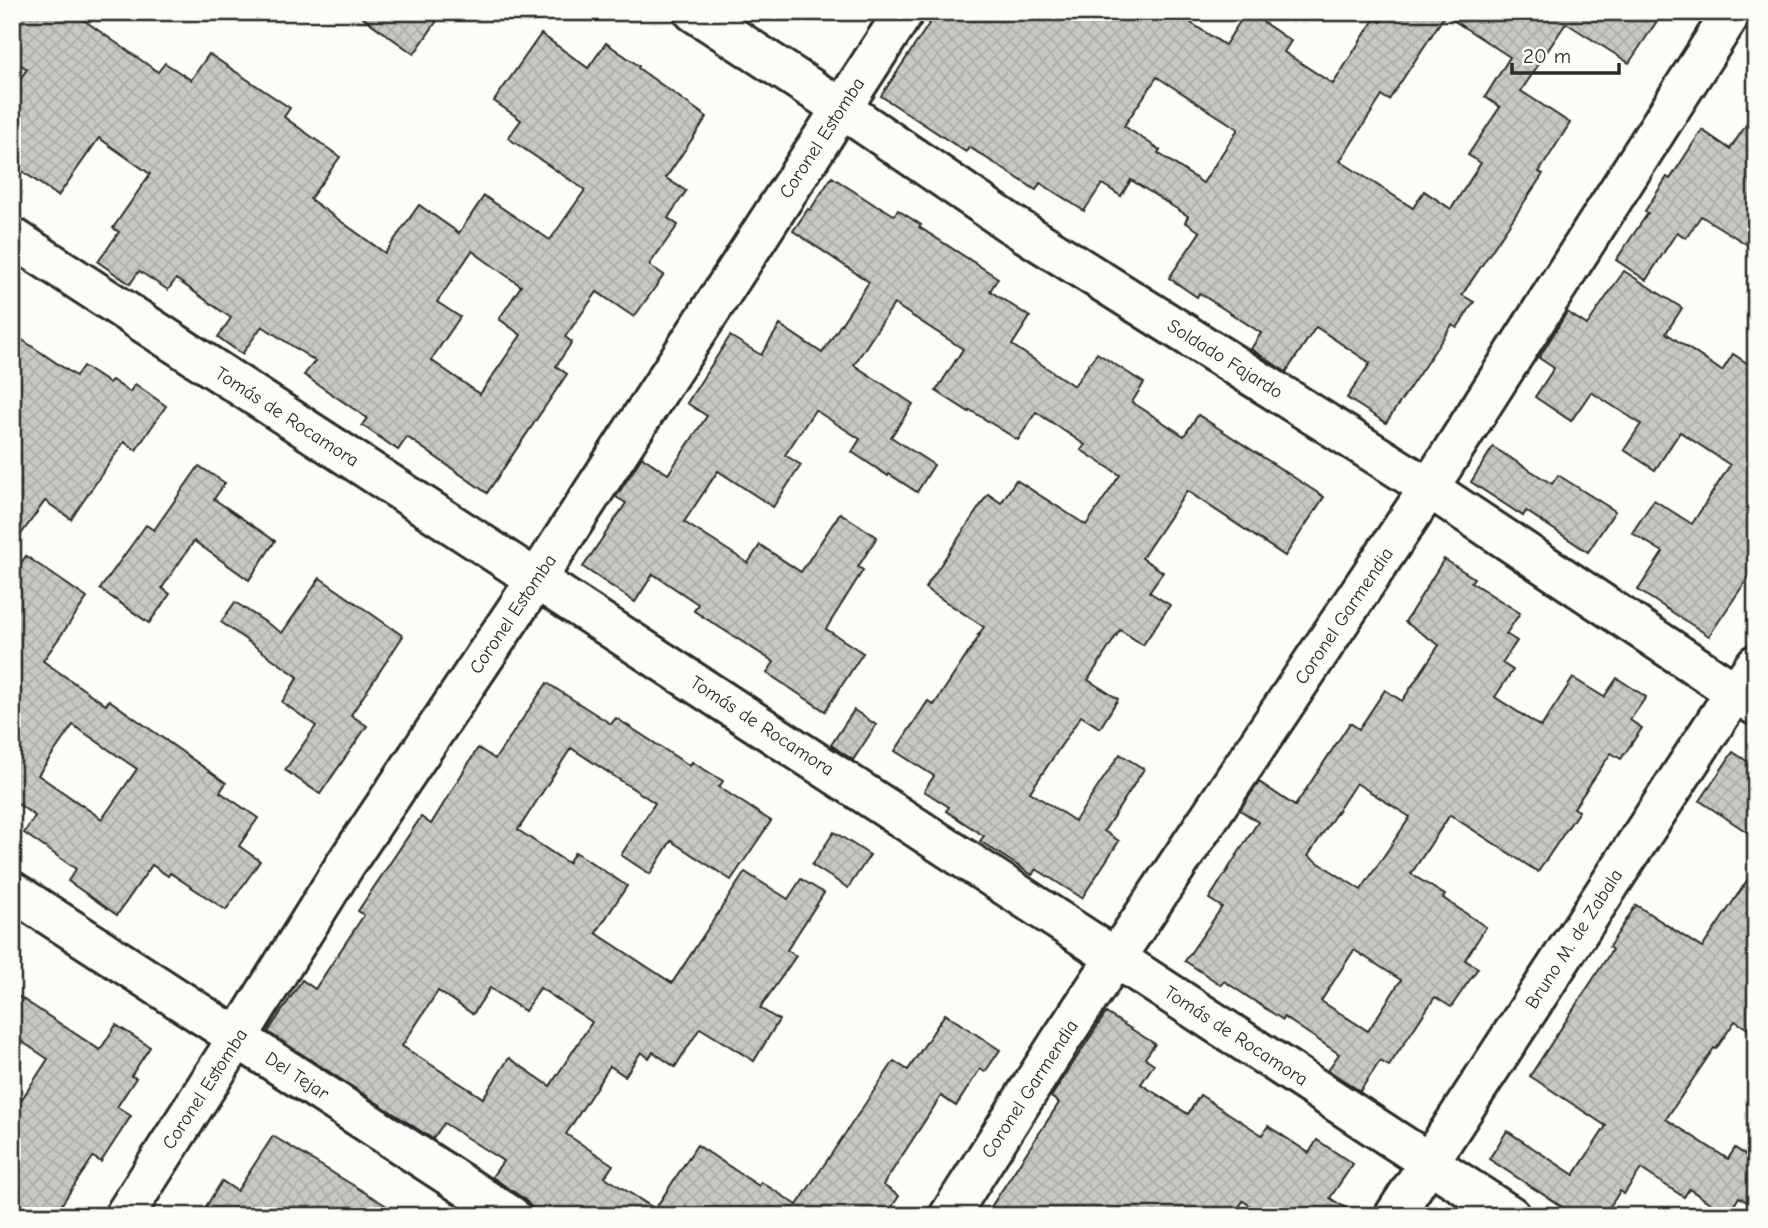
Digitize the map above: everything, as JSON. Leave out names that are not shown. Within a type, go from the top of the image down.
[{"type":"street","name":"Soldado Fajardo","points":[[694,12],[1011,224],[1749,687]]},
{"type":"street","name":"Coronel Estomba","points":[[124,1216],[345,865],[536,580],[904,12]]},
{"type":"street","name":"Coronel Garmendia","points":[[949,1216],[1055,1049],[1429,488],[1732,12]]},
{"type":"street","name":"Tomás de Rocamora","points":[[12,237],[1511,1216]]},
{"type":"street","name":"Bruno M. de Zabala","points":[[1394,1216],[1427,1163],[1749,687]]},
{"type":"street","name":"Del Tejar","points":[[12,891],[512,1216]]},
{"type":"building","points":[[12,12],[72,12],[158,72],[165,63],[191,80],[209,54],[290,108],[284,117],[340,157],[310,199],[385,253],[419,205],[459,233],[484,196],[550,240],[585,190],[508,138],[521,120],[494,101],[541,34],[588,68],[606,43],[707,117],[666,178],[686,191],[668,218],[678,225],[649,265],[664,275],[634,317],[597,292],[565,337],[572,342],[556,366],[567,374],[487,493],[407,437],[398,450],[362,425],[367,418],[304,375],[315,361],[262,326],[242,354],[218,337],[231,318],[176,279],[168,290],[139,271],[130,284],[98,262],[119,232],[113,228],[150,174],[99,138],[58,196],[12,164],[12,91],[27,69],[12,59]],"holes":[[[472,251],[521,286],[499,319],[521,335],[480,394],[431,360],[460,317],[437,302]]]},
{"type":"building","points":[[355,12],[443,12],[414,54]]},
{"type":"building","points":[[937,12],[1174,12],[1225,45],[1248,12],[1291,41],[1284,52],[1333,84],[1375,18],[1381,22],[1388,12],[1663,12],[1629,63],[1566,23],[1521,91],[1570,123],[1539,172],[1543,174],[1462,295],[1474,302],[1457,328],[1452,325],[1386,423],[1347,398],[1370,363],[1316,327],[1286,372],[1251,349],[1261,333],[1199,293],[1197,297],[1169,278],[1200,232],[1185,222],[1188,216],[1131,180],[1121,196],[1102,184],[1084,211],[1040,183],[1036,190],[969,147],[966,152],[881,96]],"holes":[[[1445,15],[1510,57],[1485,97],[1500,107],[1468,155],[1481,163],[1451,209],[1424,191],[1413,208],[1340,161],[1382,96],[1389,100]],[[1157,77],[1238,129],[1203,183],[1124,126]]]},
{"type":"building","points":[[1756,110],[1756,250],[1701,216],[1686,238],[1677,232],[1646,280],[1616,260],[1648,213],[1645,211],[1667,177],[1670,179],[1702,130],[1730,149]]},
{"type":"building","points":[[832,177],[894,215],[898,210],[921,225],[919,227],[998,278],[990,291],[1030,317],[1012,345],[1074,386],[1097,353],[1144,383],[1132,402],[1184,436],[1198,415],[1324,497],[1285,556],[1187,491],[1142,558],[1163,572],[1149,592],[1170,605],[1143,645],[1120,630],[1088,680],[1118,699],[1100,728],[1081,716],[1030,792],[1075,821],[1120,754],[1144,769],[1104,831],[1119,841],[1082,898],[1036,869],[1032,875],[980,841],[984,836],[946,811],[949,807],[924,791],[934,776],[895,751],[928,701],[934,705],[984,627],[925,588],[988,494],[1001,503],[1016,480],[1086,525],[1120,475],[1081,450],[1085,445],[1036,412],[1018,440],[936,391],[963,349],[894,304],[854,365],[913,404],[891,437],[934,465],[917,492],[852,452],[860,439],[815,410],[785,455],[801,465],[773,507],[718,471],[684,522],[748,563],[760,545],[801,572],[840,513],[877,537],[858,567],[863,570],[826,629],[863,653],[825,711],[767,673],[774,662],[694,611],[698,604],[653,574],[635,602],[583,567],[626,503],[616,497],[642,457],[668,474],[707,416],[687,403],[730,336],[761,355],[780,325],[822,353],[869,282],[793,231]]},
{"type":"building","points":[[1624,271],[1682,308],[1666,333],[1722,371],[1733,354],[1756,369],[1756,566],[1709,636],[1638,590],[1663,552],[1632,533],[1654,500],[1692,524],[1730,465],[1680,432],[1655,470],[1624,450],[1641,424],[1591,392],[1571,421],[1535,397],[1554,368],[1539,358],[1567,312],[1587,325]]},
{"type":"building","points":[[12,333],[76,376],[83,366],[109,383],[112,380],[130,392],[135,384],[166,406],[136,450],[124,442],[71,519],[45,501],[12,547]]},
{"type":"building","points":[[1493,447],[1552,484],[1558,475],[1615,511],[1588,552],[1526,511],[1523,516],[1471,482]]},
{"type":"building","points":[[199,466],[225,483],[214,499],[275,541],[249,580],[194,541],[162,588],[170,594],[149,623],[100,589],[146,525],[154,530]]},
{"type":"building","points":[[26,556],[87,598],[43,661],[106,705],[109,700],[226,783],[220,792],[258,818],[239,846],[260,861],[226,910],[170,873],[168,876],[152,865],[117,915],[68,881],[76,869],[24,833],[35,816],[18,804],[12,813],[12,576]],"holes":[[[73,725],[137,769],[102,819],[38,775]]]},
{"type":"building","points":[[1444,559],[1474,578],[1471,582],[1520,613],[1506,634],[1517,641],[1502,663],[1513,670],[1495,697],[1541,727],[1573,678],[1604,697],[1617,678],[1646,697],[1630,720],[1642,728],[1621,759],[1611,753],[1574,808],[1579,811],[1538,872],[1450,815],[1411,874],[1445,895],[1443,898],[1486,927],[1465,960],[1478,968],[1451,1007],[1435,997],[1389,1066],[1380,1061],[1360,1091],[1328,1070],[1339,1054],[1284,1017],[1283,1020],[1224,981],[1221,985],[1185,961],[1222,907],[1209,899],[1258,822],[1240,810],[1259,782],[1295,806],[1350,723],[1359,729],[1385,690],[1402,701],[1439,645],[1405,622]],"holes":[[[1356,783],[1410,817],[1361,890],[1308,856]],[[1354,950],[1401,980],[1368,1031],[1321,1001]]]},
{"type":"building","points":[[320,578],[403,636],[351,715],[367,726],[320,794],[285,770],[316,726],[282,702],[298,677],[221,622],[235,602],[282,633]]},
{"type":"building","points":[[547,683],[611,724],[616,718],[690,766],[692,762],[723,781],[719,787],[771,821],[731,880],[671,841],[650,874],[621,855],[655,803],[571,748],[518,830],[568,863],[575,852],[627,886],[596,933],[672,983],[745,872],[788,899],[801,879],[824,893],[787,950],[796,956],[760,1008],[779,1020],[754,1061],[700,1028],[675,1067],[653,1052],[649,1058],[641,1052],[625,1076],[610,1066],[566,1134],[613,1165],[605,1177],[655,1209],[697,1145],[759,1186],[761,1182],[797,1205],[894,1061],[908,1070],[945,1014],[1000,1050],[985,1072],[980,1069],[956,1106],[941,1096],[883,1185],[899,1196],[886,1216],[543,1216],[523,1198],[492,1177],[503,1161],[444,1123],[433,1139],[268,1032],[302,980],[315,989],[364,915],[358,911],[421,817],[431,824],[478,748],[495,759]],"holes":[[[490,988],[525,1011],[540,988],[592,1022],[550,1086],[509,1058],[483,1098],[402,1046],[438,991],[473,1014]]]},
{"type":"building","points":[[854,710],[876,725],[853,760],[831,745]]},
{"type":"building","points":[[1733,752],[1756,767],[1756,838],[1700,801]]},
{"type":"building","points":[[834,832],[870,855],[848,888],[812,865]]},
{"type":"building","points":[[1756,867],[1756,1034],[1735,1021],[1666,1119],[1728,1159],[1735,1148],[1756,1162],[1756,1208],[1739,1197],[1728,1215],[1689,1189],[1684,1197],[1641,1169],[1624,1194],[1620,1191],[1604,1216],[1576,1216],[1489,1159],[1507,1131],[1574,1175],[1606,1126],[1530,1076],[1612,950],[1609,947],[1636,905],[1702,948]]},
{"type":"building","points":[[12,992],[100,1050],[116,1025],[150,1047],[131,1076],[136,1078],[117,1107],[131,1116],[101,1162],[93,1157],[54,1216],[12,1216],[12,1114],[48,1059],[12,1035]]},
{"type":"building","points":[[1106,1013],[1155,1044],[1145,1058],[1154,1064],[1141,1084],[1188,1114],[1200,1095],[1262,1135],[1268,1126],[1309,1153],[1317,1140],[1353,1164],[1330,1198],[1358,1216],[1265,1216],[1243,1201],[1233,1216],[985,1216],[1059,1103],[1051,1097]]},
{"type":"building","points":[[273,1136],[403,1216],[200,1216],[222,1181],[237,1191]]}]
